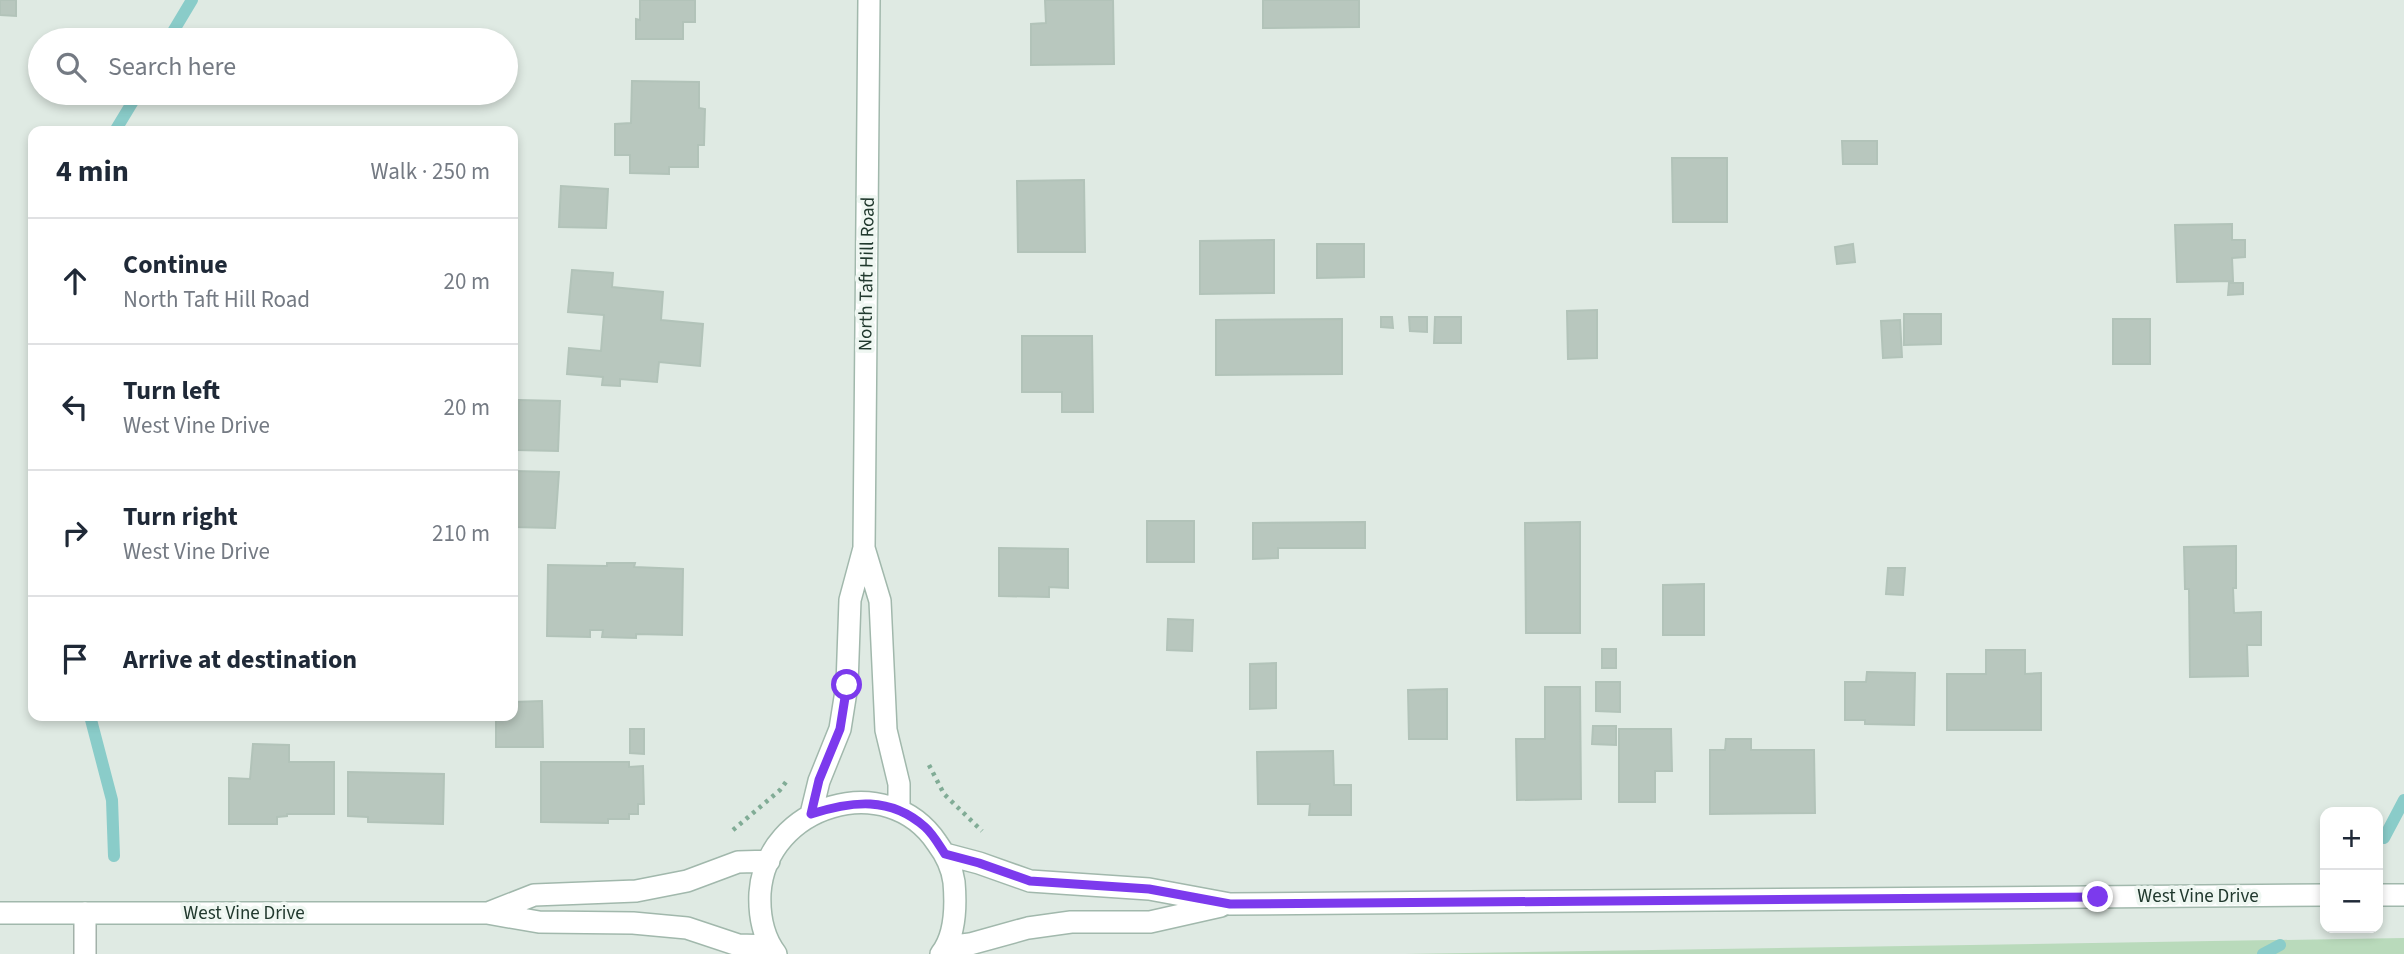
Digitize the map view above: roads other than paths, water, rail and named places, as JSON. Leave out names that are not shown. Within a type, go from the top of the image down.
[{"type":"street","name":"North Taft Hill Road","points":[[811,814],[819,780],[840,729],[847,685],[850,600],[864,548],[869,0]]},
{"type":"street","name":"North Taft Hill Road","points":[[864,548],[880,601],[886,730],[899,784],[900,809]]},
{"type":"street","name":"West Vine Drive","points":[[0,913],[487,913],[539,922],[633,923],[687,929],[738,946],[772,950],[761,922],[761,881],[769,861],[786,834],[811,814],[841,804],[872,803],[900,809],[927,828],[945,854],[953,872],[956,897],[954,920],[944,951]]},
{"type":"street","name":"West Vine Drive","points":[[945,854],[1030,881],[1149,889],[1230,904],[2320,895]]},
{"type":"street","name":"West Vine Drive","points":[[487,913],[534,895],[636,891],[687,881],[738,862],[769,861]]},
{"type":"street","points":[[2383,895],[2404,895]]},
{"type":"street","name":"West Vine Drive","points":[[944,951],[1028,928],[1072,922],[1150,922],[1230,904]]},
{"type":"street","points":[[85,912],[85,954]]},
{"type":"waterway","points":[[175,28],[192,0]]},
{"type":"waterway","points":[[118,126],[131,105]]},
{"type":"waterway","points":[[91,721],[112,800],[114,856]]},
{"type":"waterway","points":[[2384,838],[2404,800]]},
{"type":"waterway","points":[[2263,954],[2280,945]]}]
